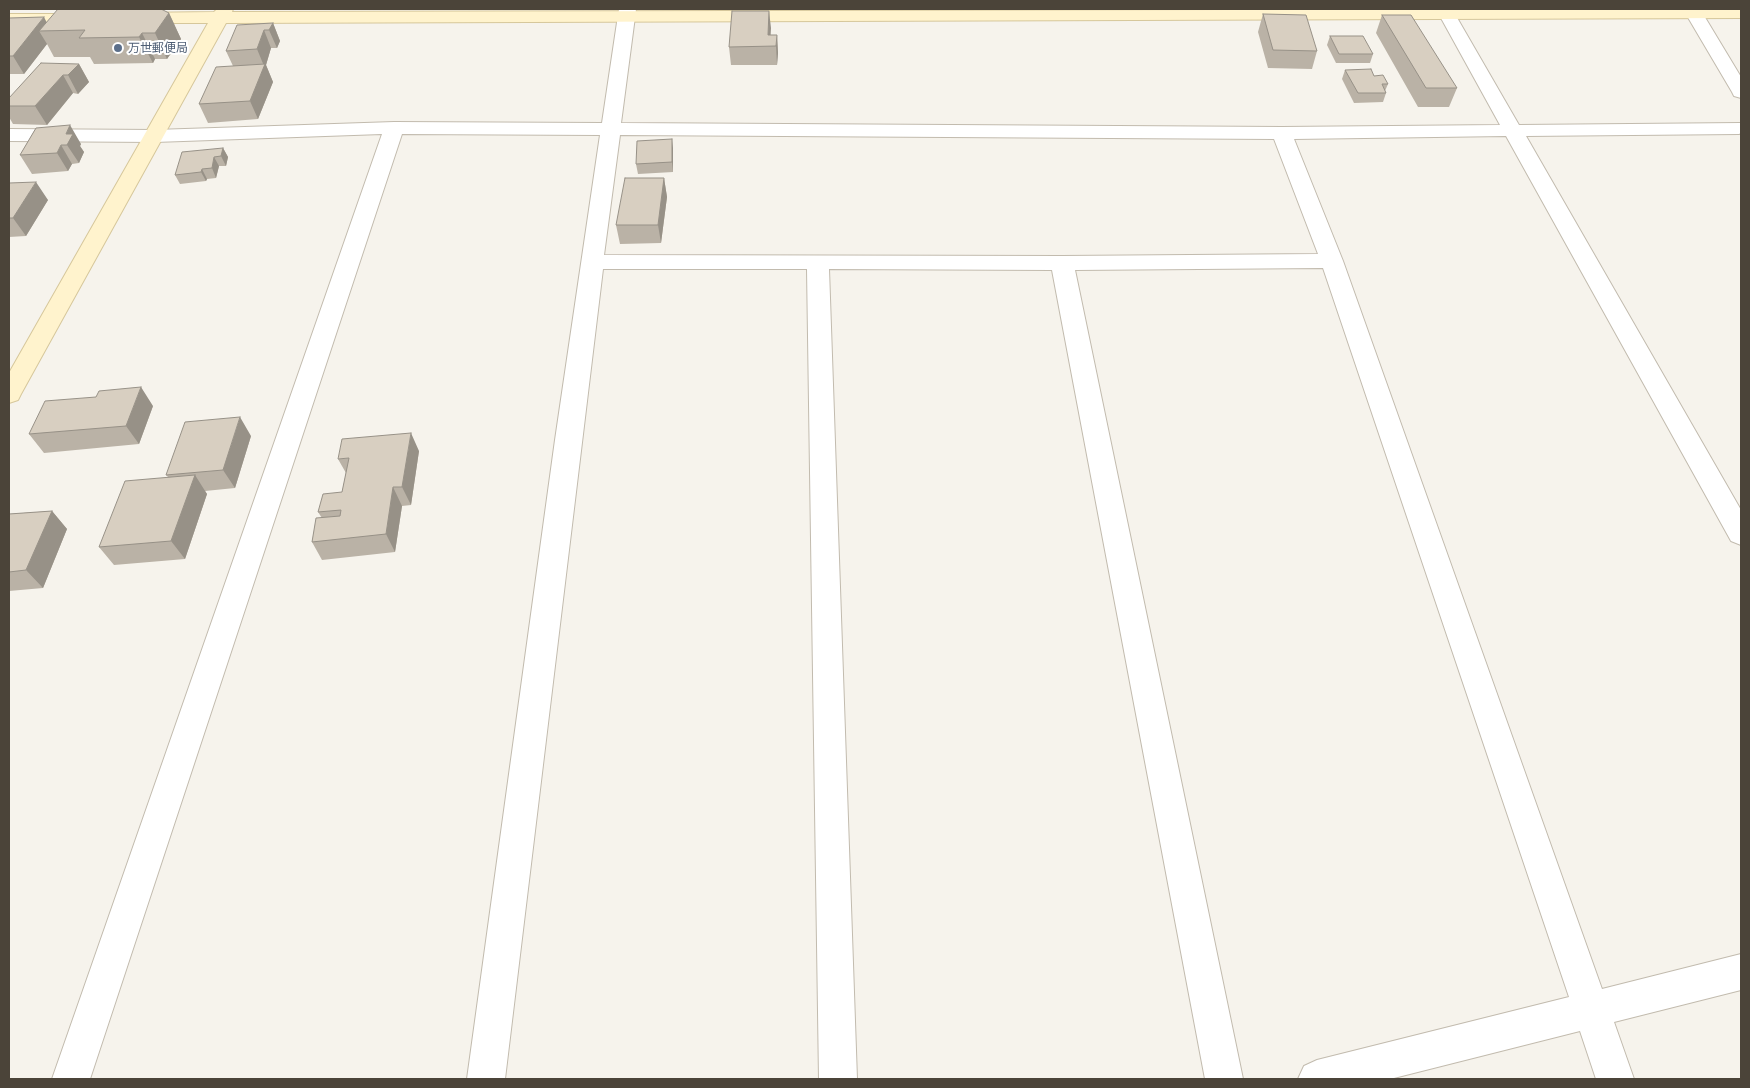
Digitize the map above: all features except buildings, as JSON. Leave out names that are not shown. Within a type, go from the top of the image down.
[{"type":"street","points":[[1446,11],[1741,534]]},
{"type":"street","points":[[1692,11],[1733,75],[1741,92]]},
{"type":"street","points":[[9,19],[110,19],[223,13],[1692,11],[1741,13]]},
{"type":"street","points":[[9,394],[223,13]]},
{"type":"street","points":[[486,1079],[626,13]]},
{"type":"street","points":[[9,135],[155,136],[394,128],[1282,133],[1740,128]]},
{"type":"street","points":[[70,1079],[394,128]]},
{"type":"street","points":[[1282,133],[1332,261],[1616,1079]]},
{"type":"street","points":[[592,262],[1062,263],[1332,261]]},
{"type":"street","points":[[818,262],[838,1079]]},
{"type":"street","points":[[1062,263],[1224,1079]]},
{"type":"street","points":[[1317,1079],[1741,972]]},
{"type":"place","name":"万世郵便局","points":[[118,48]]}]
